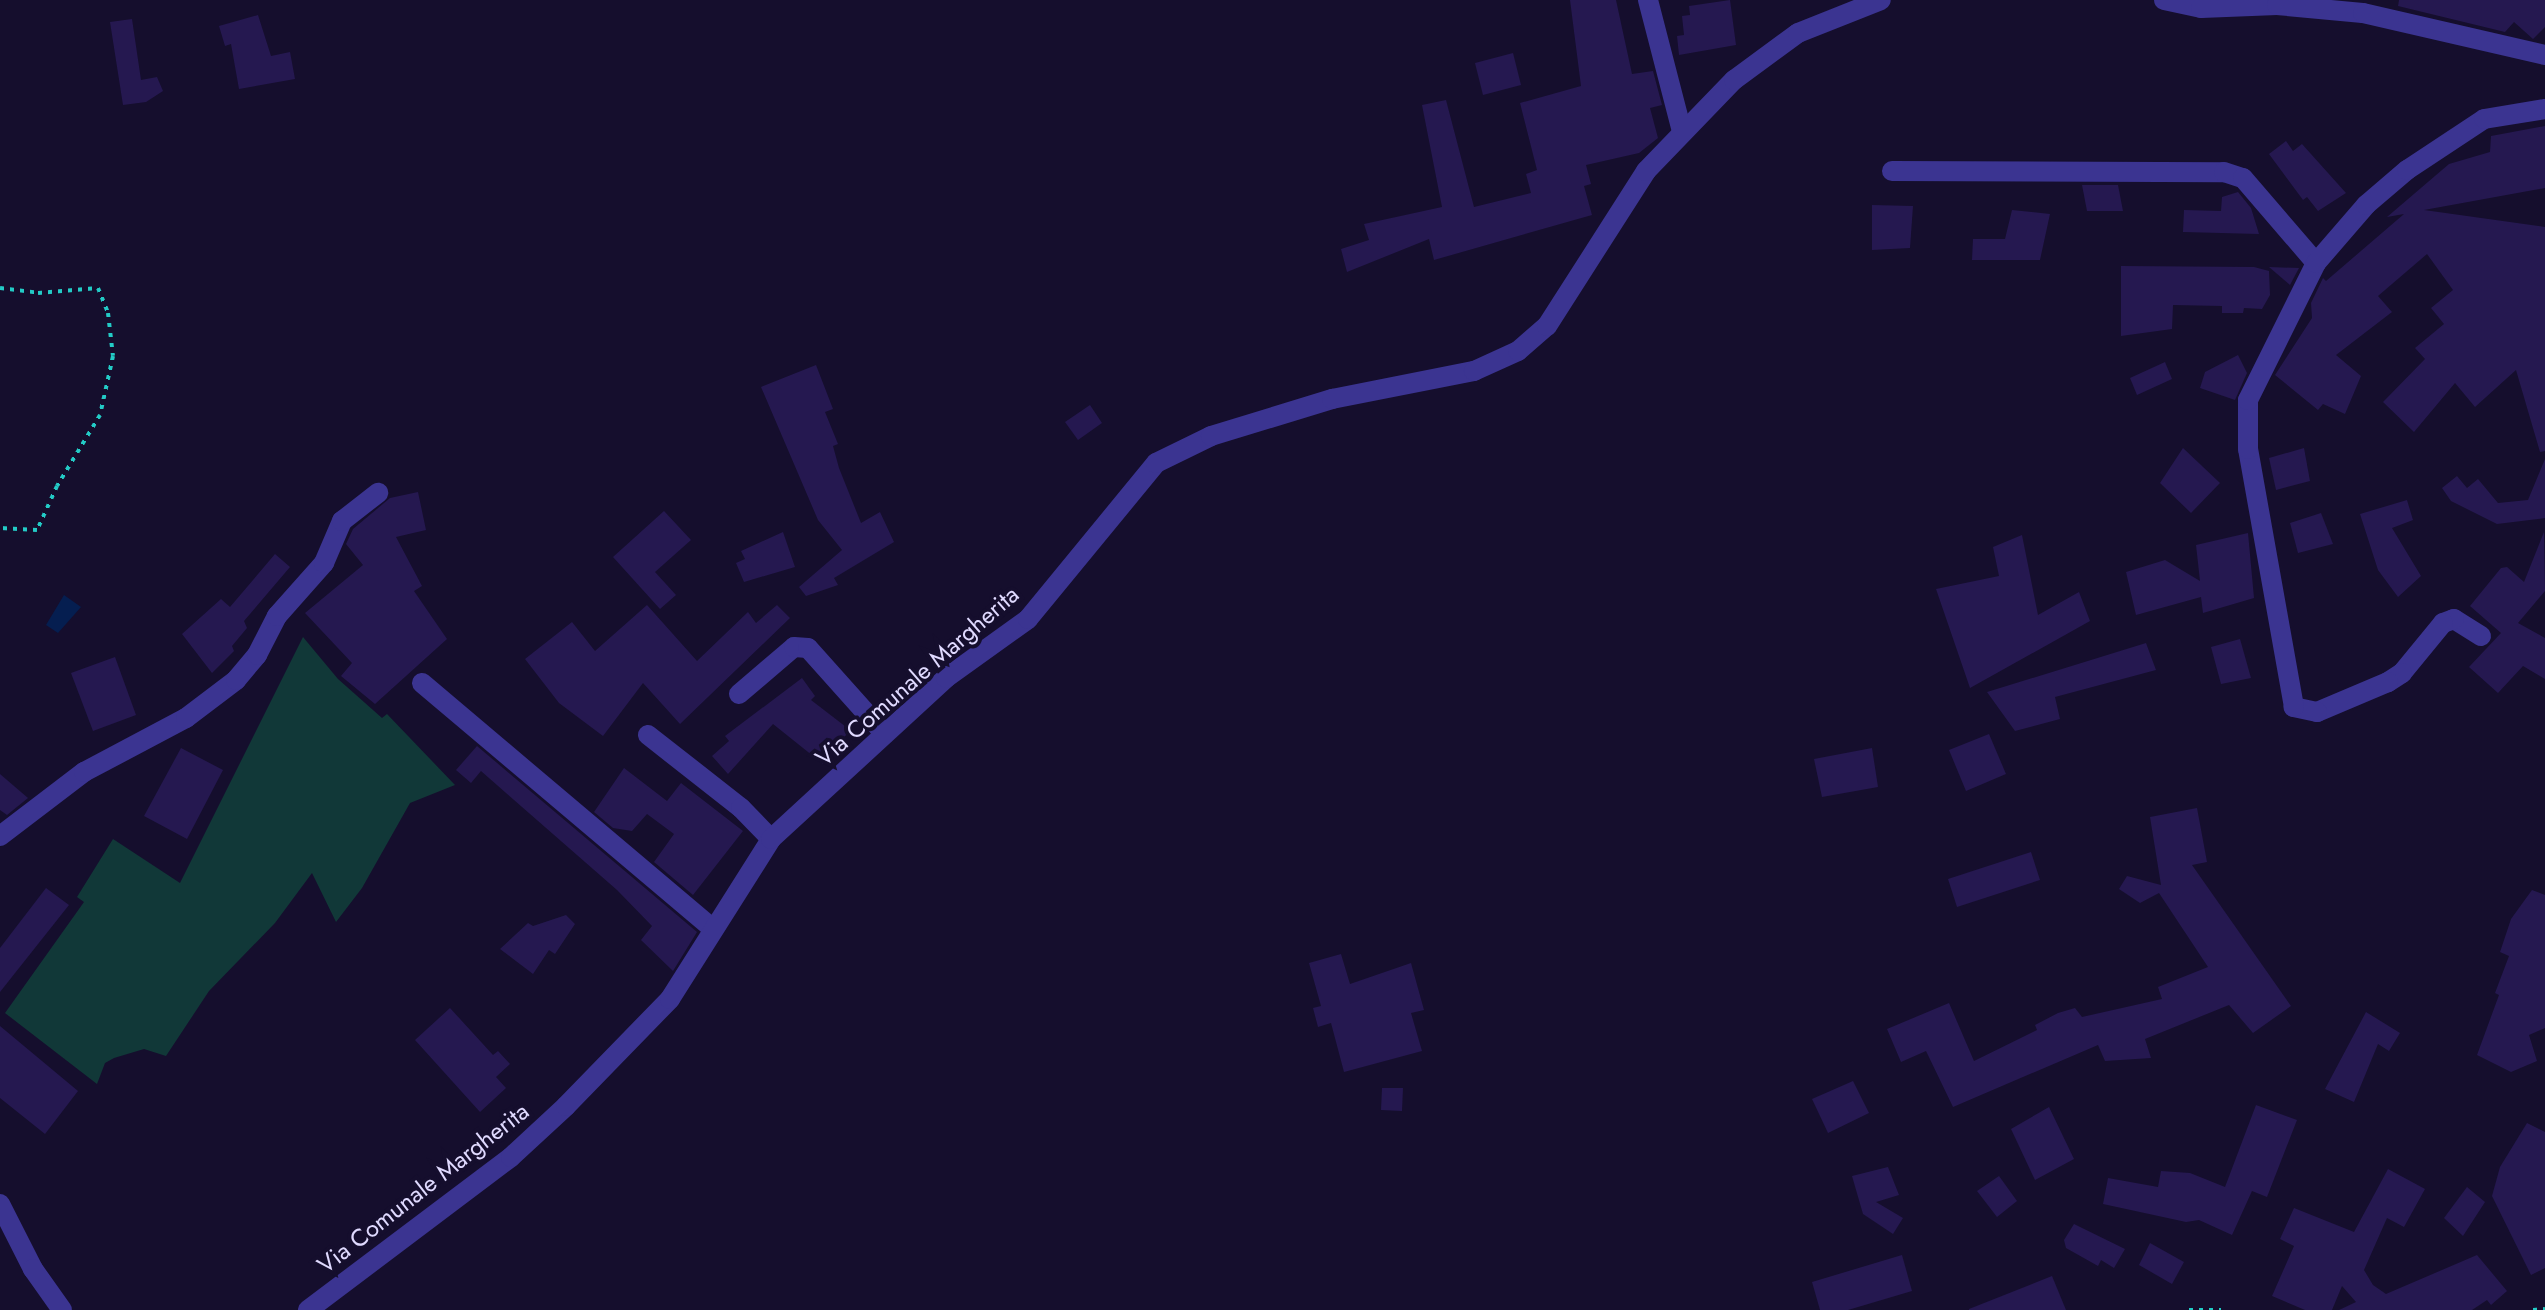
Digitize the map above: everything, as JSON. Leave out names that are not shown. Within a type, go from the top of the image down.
[{"type":"street","points":[[1648,0],[1682,131]]},
{"type":"street","name":"Via Comunale Margherita","points":[[308,1310],[511,1157],[555,1116],[670,999],[771,839],[946,678],[1028,619],[1128,490],[1165,457],[1226,431],[1332,399],[1474,371],[1518,351],[1547,326],[1646,171],[1734,80],[1798,33],[1881,0]]},
{"type":"street","points":[[2164,0],[2201,8],[2277,5],[2363,13],[2545,55]]},
{"type":"street","points":[[2481,636],[2454,619],[2443,623],[2402,673],[2388,682],[2317,712],[2294,707],[2248,449],[2248,400],[2316,263],[2366,205],[2450,140],[2484,119],[2545,109]]},
{"type":"street","points":[[1892,171],[2224,172],[2243,178],[2316,263]]},
{"type":"street","points":[[0,836],[84,772],[186,718],[236,680],[257,655],[277,616],[324,563],[342,521],[378,493]]},
{"type":"street","points":[[739,694],[794,647],[808,648],[885,734]]},
{"type":"street","points":[[422,683],[713,929]]},
{"type":"street","points":[[648,735],[741,808],[771,839]]},
{"type":"street","points":[[0,1204],[33,1269],[62,1310]]},
{"type":"path","points":[[0,288],[38,293],[98,288],[108,313],[113,356],[100,415],[57,486],[37,530],[0,528]]},
{"type":"path","points":[[2533,1310],[2545,1309]]},
{"type":"path","points":[[2189,1310],[2221,1310]]},
{"type":"green space","points":[[303,637],[338,679],[382,718],[387,714],[455,785],[410,803],[362,888],[336,922],[312,873],[275,923],[209,991],[166,1056],[144,1049],[114,1058],[105,1063],[97,1084],[5,1013],[84,902],[77,897],[113,839],[180,883]]},
{"type":"water","points":[[64,595],[81,607],[58,633],[46,625]]},
{"type":"building","points":[[1570,0],[1616,0],[1632,74],[1653,71],[1662,105],[1650,108],[1658,138],[1639,153],[1586,165],[1591,184],[1584,186],[1592,215],[1434,260],[1429,239],[1347,272],[1341,249],[1369,240],[1364,224],[1442,207],[1422,105],[1446,100],[1474,207],[1531,193],[1526,174],[1537,170],[1520,103],[1581,86]]},
{"type":"building","points":[[1730,0],[1736,45],[1679,55],[1677,36],[1684,35],[1682,16],[1690,15],[1689,6]]},
{"type":"building","points":[[2399,0],[2545,0],[2545,27],[2533,39],[2514,22],[2505,32],[2398,6]]},
{"type":"building","points":[[258,15],[271,56],[290,52],[295,79],[239,89],[231,44],[225,46],[219,26]]},
{"type":"building","points":[[132,19],[141,80],[157,77],[163,91],[146,102],[123,105],[110,22]]},
{"type":"building","points":[[1513,53],[1521,85],[1483,95],[1475,63]]},
{"type":"building","points":[[2545,126],[2545,188],[2424,210],[2545,227],[2545,451],[2540,452],[2516,370],[2475,407],[2455,383],[2414,432],[2383,402],[2425,359],[2415,348],[2444,324],[2431,308],[2453,290],[2427,254],[2378,296],[2392,312],[2336,355],[2361,376],[2345,414],[2323,404],[2318,410],[2275,375],[2312,318],[2311,303],[2323,278],[2326,281],[2404,214],[2387,217],[2449,164],[2490,152],[2491,136]]},
{"type":"building","points":[[2286,141],[2293,151],[2302,144],[2346,193],[2318,211],[2307,197],[2303,200],[2269,154]]},
{"type":"building","points":[[2082,185],[2118,185],[2123,211],[2087,211]]},
{"type":"building","points":[[2238,192],[2251,208],[2259,234],[2183,232],[2184,210],[2221,211],[2222,197]]},
{"type":"building","points":[[1872,205],[1913,206],[1910,248],[1872,250]]},
{"type":"building","points":[[2012,210],[2050,214],[2040,260],[1972,260],[1973,239],[2005,239]]},
{"type":"building","points":[[2121,266],[2254,267],[2269,271],[2270,295],[2262,309],[2244,308],[2243,313],[2222,313],[2222,306],[2173,305],[2172,329],[2121,336]]},
{"type":"building","points":[[2269,267],[2299,268],[2290,285]]},
{"type":"building","points":[[2238,355],[2247,373],[2235,400],[2200,388],[2205,372]]},
{"type":"building","points":[[2165,362],[2172,379],[2137,395],[2130,378]]},
{"type":"building","points":[[816,365],[833,409],[825,412],[838,444],[833,446],[839,468],[861,523],[880,512],[894,542],[834,578],[838,585],[806,596],[799,587],[842,550],[818,520],[761,387]]},
{"type":"building","points":[[1090,405],[1102,423],[1078,440],[1065,422]]},
{"type":"building","points":[[2183,448],[2220,483],[2191,513],[2160,483]]},
{"type":"building","points":[[2304,448],[2310,481],[2276,490],[2269,458]]},
{"type":"building","points":[[2545,459],[2545,518],[2497,524],[2451,501],[2442,488],[2457,476],[2467,488],[2478,479],[2498,503],[2528,500]]},
{"type":"building","points":[[418,492],[426,530],[396,537],[422,586],[414,591],[447,639],[375,704],[341,676],[352,663],[305,613],[363,565],[346,544],[353,529],[390,498]]},
{"type":"building","points":[[2407,500],[2413,520],[2392,528],[2421,576],[2398,597],[2378,570],[2360,514]]},
{"type":"building","points":[[664,511],[691,540],[655,572],[676,595],[660,609],[613,557]]},
{"type":"building","points":[[2321,513],[2333,544],[2298,553],[2290,523]]},
{"type":"building","points":[[783,532],[795,567],[744,582],[736,563],[745,559],[741,551]]},
{"type":"building","points":[[2544,532],[2545,591],[2518,623],[2545,638],[2545,679],[2523,666],[2498,693],[2469,667],[2501,633],[2470,606],[2501,568],[2507,567],[2524,582]]},
{"type":"building","points":[[2248,533],[2254,598],[2203,613],[2201,597],[2136,615],[2126,572],[2165,560],[2200,581],[2196,545]]},
{"type":"building","points":[[2022,535],[2038,615],[2079,592],[2090,621],[1970,688],[1936,589],[1999,576],[1993,547]]},
{"type":"building","points":[[275,554],[290,567],[244,621],[247,628],[232,646],[234,651],[212,673],[182,634],[221,599],[230,607]]},
{"type":"building","points":[[647,605],[697,661],[748,612],[756,623],[777,605],[790,618],[680,724],[643,683],[603,736],[559,703],[525,659],[572,622],[595,651]]},
{"type":"building","points":[[2240,639],[2251,678],[2221,684],[2211,647]]},
{"type":"building","points":[[2146,643],[2156,670],[2055,697],[2060,719],[2015,731],[1987,692]]},
{"type":"building","points":[[115,657],[136,715],[93,731],[71,673]]},
{"type":"building","points":[[802,678],[815,696],[811,700],[850,730],[823,764],[773,724],[728,774],[712,756],[729,741],[725,736]]},
{"type":"building","points":[[1989,734],[2006,774],[1966,791],[1949,750]]},
{"type":"building","points":[[477,746],[697,932],[673,971],[641,940],[652,926],[617,890],[481,771],[471,783],[456,770]]},
{"type":"building","points":[[181,748],[223,770],[187,839],[144,816]]},
{"type":"building","points":[[1872,748],[1878,787],[1822,797],[1814,759]]},
{"type":"building","points":[[624,768],[667,801],[681,783],[743,831],[693,895],[654,862],[674,834],[647,814],[632,831],[613,828],[594,812]]},
{"type":"building","points":[[0,774],[28,798],[7,815],[0,810]]},
{"type":"building","points":[[2197,808],[2207,862],[2192,865],[2291,1006],[2253,1033],[2229,1005],[2145,1039],[2151,1058],[2105,1061],[2098,1045],[1953,1107],[1926,1051],[1901,1062],[1887,1029],[1949,1003],[1974,1061],[2037,1030],[2035,1025],[2058,1013],[2075,1008],[2082,1017],[2162,999],[2158,987],[2208,967],[2159,893],[2140,903],[2119,889],[2127,876],[2161,885],[2150,817]]},
{"type":"building","points":[[2031,852],[2040,880],[1957,907],[1948,879]]},
{"type":"building","points":[[46,888],[69,905],[0,992],[0,948]]},
{"type":"building","points":[[2532,890],[2545,895],[2545,1028],[2529,1035],[2537,1061],[2511,1072],[2477,1055],[2499,995],[2495,993],[2509,956],[2500,952],[2511,919]]},
{"type":"building","points":[[566,915],[575,924],[555,954],[549,950],[533,974],[500,949],[528,923],[533,926]]},
{"type":"building","points":[[1341,954],[1350,984],[1411,963],[1424,1010],[1411,1013],[1422,1051],[1344,1072],[1331,1023],[1318,1027],[1313,1008],[1321,1006],[1309,963]]},
{"type":"building","points":[[450,1008],[493,1055],[498,1051],[510,1064],[496,1077],[506,1088],[480,1112],[415,1040]]},
{"type":"building","points":[[2366,1012],[2400,1033],[2389,1051],[2378,1044],[2354,1102],[2325,1089]]},
{"type":"building","points":[[0,1026],[78,1091],[45,1134],[0,1098]]},
{"type":"building","points":[[1853,1081],[1869,1113],[1828,1133],[1812,1099]]},
{"type":"building","points":[[1382,1088],[1403,1088],[1402,1111],[1381,1110]]},
{"type":"building","points":[[2256,1105],[2297,1120],[2267,1197],[2252,1191],[2232,1235],[2199,1220],[2186,1222],[2103,1204],[2108,1178],[2158,1187],[2161,1171],[2190,1173],[2225,1187]]},
{"type":"building","points":[[2049,1107],[2074,1159],[2035,1180],[2011,1129]]},
{"type":"building","points":[[2527,1123],[2545,1132],[2545,1268],[2531,1275],[2492,1196],[2500,1167]]},
{"type":"building","points":[[1888,1167],[1899,1195],[1876,1202],[1903,1218],[1893,1234],[1863,1214],[1852,1176]]},
{"type":"building","points":[[2388,1169],[2425,1189],[2404,1227],[2387,1218],[2364,1270],[2373,1285],[2386,1294],[2477,1255],[2507,1291],[2491,1305],[2487,1300],[2472,1310],[2339,1310],[2356,1302],[2342,1286],[2332,1310],[2305,1310],[2272,1296],[2294,1246],[2280,1239],[2294,1208],[2354,1232]]},
{"type":"building","points":[[1999,1176],[2017,1201],[1997,1217],[1977,1191]]},
{"type":"building","points":[[2467,1187],[2485,1202],[2463,1236],[2444,1218]]},
{"type":"building","points":[[2074,1224],[2125,1249],[2114,1268],[2101,1260],[2098,1266],[2066,1248],[2064,1240]]},
{"type":"building","points":[[2150,1243],[2184,1262],[2172,1284],[2139,1265]]},
{"type":"building","points":[[1902,1255],[1912,1291],[1848,1310],[1820,1310],[1812,1282]]},
{"type":"building","points":[[2052,1276],[2066,1310],[1969,1310],[1969,1309]]}]
